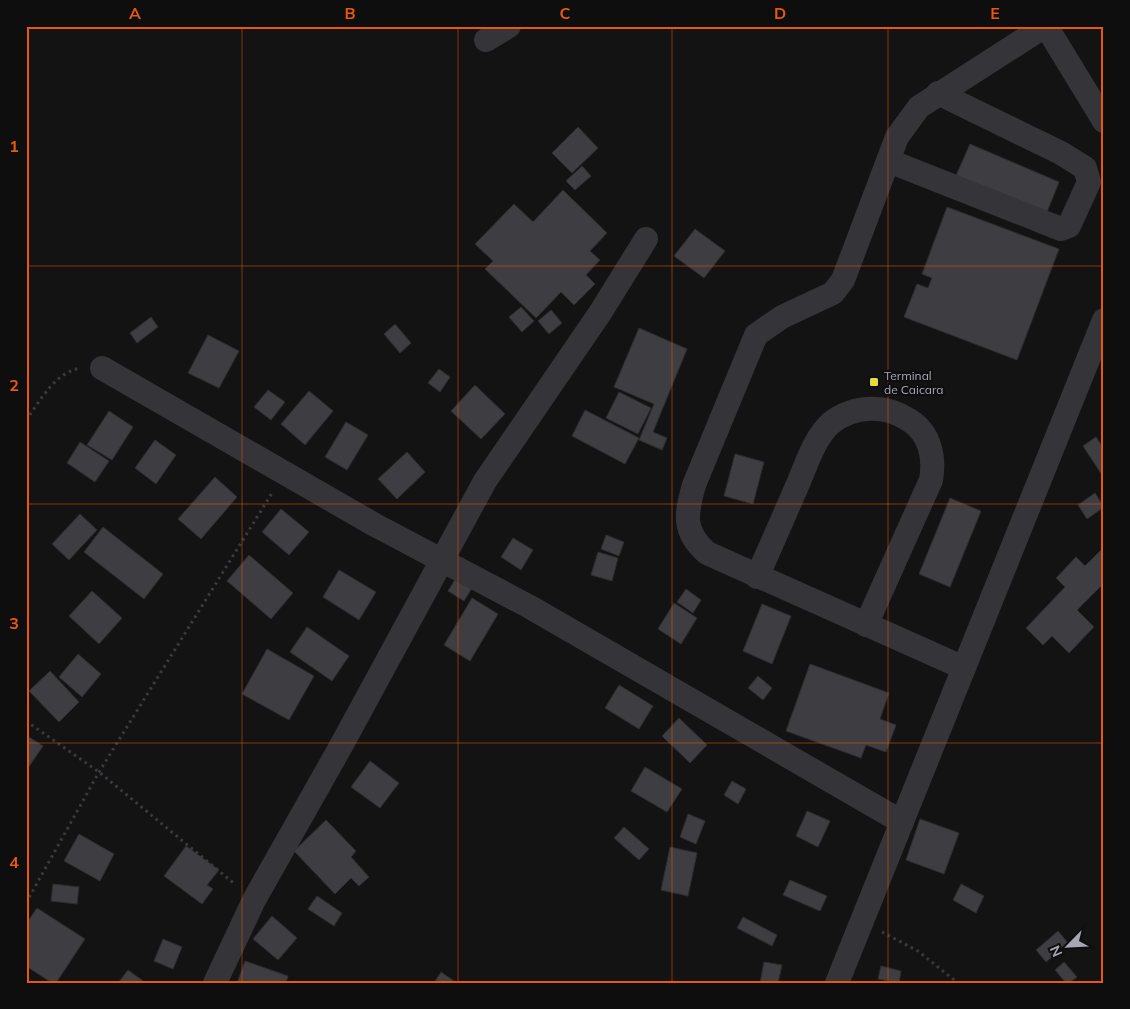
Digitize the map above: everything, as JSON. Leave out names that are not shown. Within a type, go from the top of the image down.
[{"type":"street","points":[[486,40],[509,26]]},
{"type":"street","points":[[964,668],[707,553],[698,545],[690,533],[687,520],[694,485],[756,335],[774,321],[833,293],[843,280],[897,137],[908,119],[919,107],[938,93],[1045,26],[1104,121]]},
{"type":"street","points":[[888,161],[1061,229],[1069,226],[1089,182],[1085,168],[1061,153],[938,93]]},
{"type":"street","points":[[215,983],[254,900],[341,746],[485,481],[600,313],[646,239]]},
{"type":"street","points":[[837,983],[1104,320]]},
{"type":"street","points":[[102,368],[375,525],[530,607],[902,822]]},
{"type":"street","points":[[757,576],[816,444],[830,424],[860,409],[876,408],[901,415],[914,423],[924,436],[934,462],[931,480],[866,625]]},
{"type":"path","points":[[26,420],[52,385],[63,375],[75,369],[102,368]]},
{"type":"path","points":[[26,903],[99,772],[284,473]]},
{"type":"path","points":[[26,721],[99,772],[254,900]]},
{"type":"path","points":[[860,925],[884,933],[918,951],[958,983]]},
{"type":"building","points":[[578,127],[598,148],[572,173],[552,153]]},
{"type":"building","points":[[970,144],[1059,182],[1045,217],[955,178]]},
{"type":"building","points":[[582,166],[591,176],[575,190],[566,181]]},
{"type":"building","points":[[563,190],[607,233],[590,251],[600,260],[586,275],[595,284],[574,305],[561,292],[536,318],[485,269],[493,261],[475,244],[514,204],[533,222]]},
{"type":"building","points":[[947,207],[1059,249],[1017,360],[904,317],[917,284],[928,288],[932,278],[922,274]]},
{"type":"building","points":[[695,229],[725,251],[704,278],[674,256]]},
{"type":"building","points":[[521,307],[534,321],[522,332],[509,317]]},
{"type":"building","points":[[551,310],[562,323],[549,334],[538,321]]},
{"type":"building","points":[[151,317],[158,327],[137,343],[130,333]]},
{"type":"building","points":[[395,324],[411,343],[400,353],[384,334]]},
{"type":"building","points":[[639,328],[687,349],[653,432],[667,438],[662,450],[639,440],[654,404],[614,387]]},
{"type":"building","points":[[208,335],[239,351],[219,388],[188,373]]},
{"type":"building","points":[[439,369],[450,377],[440,392],[428,383]]},
{"type":"building","points":[[475,385],[505,414],[481,439],[451,411]]},
{"type":"building","points":[[268,390],[285,402],[271,420],[254,407]]},
{"type":"building","points":[[309,391],[333,411],[305,445],[281,424]]},
{"type":"building","points":[[619,392],[651,408],[638,434],[606,418]]},
{"type":"building","points":[[585,410],[639,438],[625,464],[572,436]]},
{"type":"building","points":[[109,411],[133,427],[112,460],[87,445]]},
{"type":"building","points":[[346,422],[368,435],[347,470],[325,457]]},
{"type":"building","points":[[1096,437],[1104,449],[1104,478],[1083,446]]},
{"type":"building","points":[[155,440],[176,455],[156,484],[135,468]]},
{"type":"building","points":[[80,442],[109,461],[95,482],[67,463]]},
{"type":"building","points":[[407,452],[425,472],[397,499],[378,479]]},
{"type":"building","points":[[735,454],[764,462],[753,504],[724,496]]},
{"type":"building","points":[[215,477],[237,497],[201,539],[178,519]]},
{"type":"building","points":[[1095,493],[1104,507],[1087,519],[1078,505]]},
{"type":"building","points":[[950,498],[981,511],[950,587],[919,574]]},
{"type":"building","points":[[281,509],[309,532],[289,555],[262,532]]},
{"type":"building","points":[[80,514],[97,530],[69,560],[52,544]]},
{"type":"building","points":[[103,527],[163,574],[144,599],[84,552]]},
{"type":"building","points":[[606,535],[624,542],[619,556],[601,549]]},
{"type":"building","points":[[513,538],[533,550],[521,570],[501,557]]},
{"type":"building","points":[[1104,547],[1104,583],[1077,610],[1094,627],[1069,653],[1052,636],[1043,645],[1026,628],[1065,587],[1056,578],[1076,557],[1085,566]]},
{"type":"building","points":[[598,552],[618,558],[612,581],[591,575]]},
{"type":"building","points":[[249,555],[293,593],[271,619],[227,581]]},
{"type":"building","points":[[339,570],[376,592],[359,620],[323,597]]},
{"type":"building","points":[[459,573],[475,583],[464,601],[448,591]]},
{"type":"building","points":[[686,589],[701,600],[693,613],[677,602]]},
{"type":"building","points":[[92,591],[122,618],[99,644],[69,616]]},
{"type":"building","points":[[472,598],[498,614],[470,661],[444,645]]},
{"type":"building","points":[[674,603],[697,618],[681,644],[658,629]]},
{"type":"building","points":[[762,604],[791,616],[772,664],[743,651]]},
{"type":"building","points":[[307,627],[349,656],[332,681],[290,652]]},
{"type":"building","points":[[267,649],[314,676],[289,720],[242,694]]},
{"type":"building","points":[[78,654],[101,674],[82,697],[59,677]]},
{"type":"building","points":[[810,664],[889,693],[880,719],[896,725],[886,752],[866,745],[861,758],[786,731]]},
{"type":"building","points":[[50,671],[79,702],[59,722],[29,691]]},
{"type":"building","points":[[758,676],[772,688],[763,700],[748,688]]},
{"type":"building","points":[[619,685],[653,706],[639,729],[605,708]]},
{"type":"building","points":[[679,718],[707,745],[690,763],[662,736]]},
{"type":"building","points":[[26,735],[43,746],[26,771]]},
{"type":"building","points":[[370,761],[399,783],[380,808],[351,787]]},
{"type":"building","points":[[645,767],[682,789],[667,812],[631,791]]},
{"type":"building","points":[[732,781],[746,789],[738,804],[724,795]]},
{"type":"building","points":[[807,811],[830,821],[818,847],[796,836]]},
{"type":"building","points":[[688,814],[705,821],[696,844],[680,837]]},
{"type":"building","points":[[920,819],[959,833],[944,874],[906,860]]},
{"type":"building","points":[[326,820],[356,851],[351,857],[369,877],[359,886],[351,878],[335,894],[294,851]]},
{"type":"building","points":[[624,827],[649,849],[639,860],[614,838]]},
{"type":"building","points":[[79,834],[114,854],[100,881],[64,861]]},
{"type":"building","points":[[186,846],[219,870],[207,885],[213,889],[202,904],[164,876]]},
{"type":"building","points":[[670,847],[697,853],[688,896],[661,890]]},
{"type":"building","points":[[790,880],[827,896],[820,911],[783,895]]},
{"type":"building","points":[[53,884],[79,887],[77,904],[51,901]]},
{"type":"building","points":[[961,884],[984,896],[976,913],[953,900]]},
{"type":"building","points":[[317,896],[342,913],[334,926],[308,909]]},
{"type":"building","points":[[37,908],[85,939],[56,983],[52,983],[26,966],[26,924]]},
{"type":"building","points":[[272,916],[297,938],[278,960],[253,939]]},
{"type":"building","points":[[743,917],[777,935],[772,946],[737,928]]},
{"type":"building","points":[[1058,931],[1068,943],[1046,962],[1036,950]]},
{"type":"building","points":[[163,939],[182,947],[173,969],[154,961]]},
{"type":"building","points":[[245,961],[288,976],[286,983],[237,983]]},
{"type":"building","points":[[764,962],[782,965],[778,983],[760,983]]},
{"type":"building","points":[[1064,962],[1077,977],[1069,983],[1066,983],[1055,970]]},
{"type":"building","points":[[881,966],[901,971],[899,983],[878,979]]},
{"type":"building","points":[[128,970],[146,983],[118,983]]},
{"type":"building","points":[[441,972],[457,983],[434,983]]},
{"type":"place","name":"Terminal de Caicara","points":[[874,382]]}]
